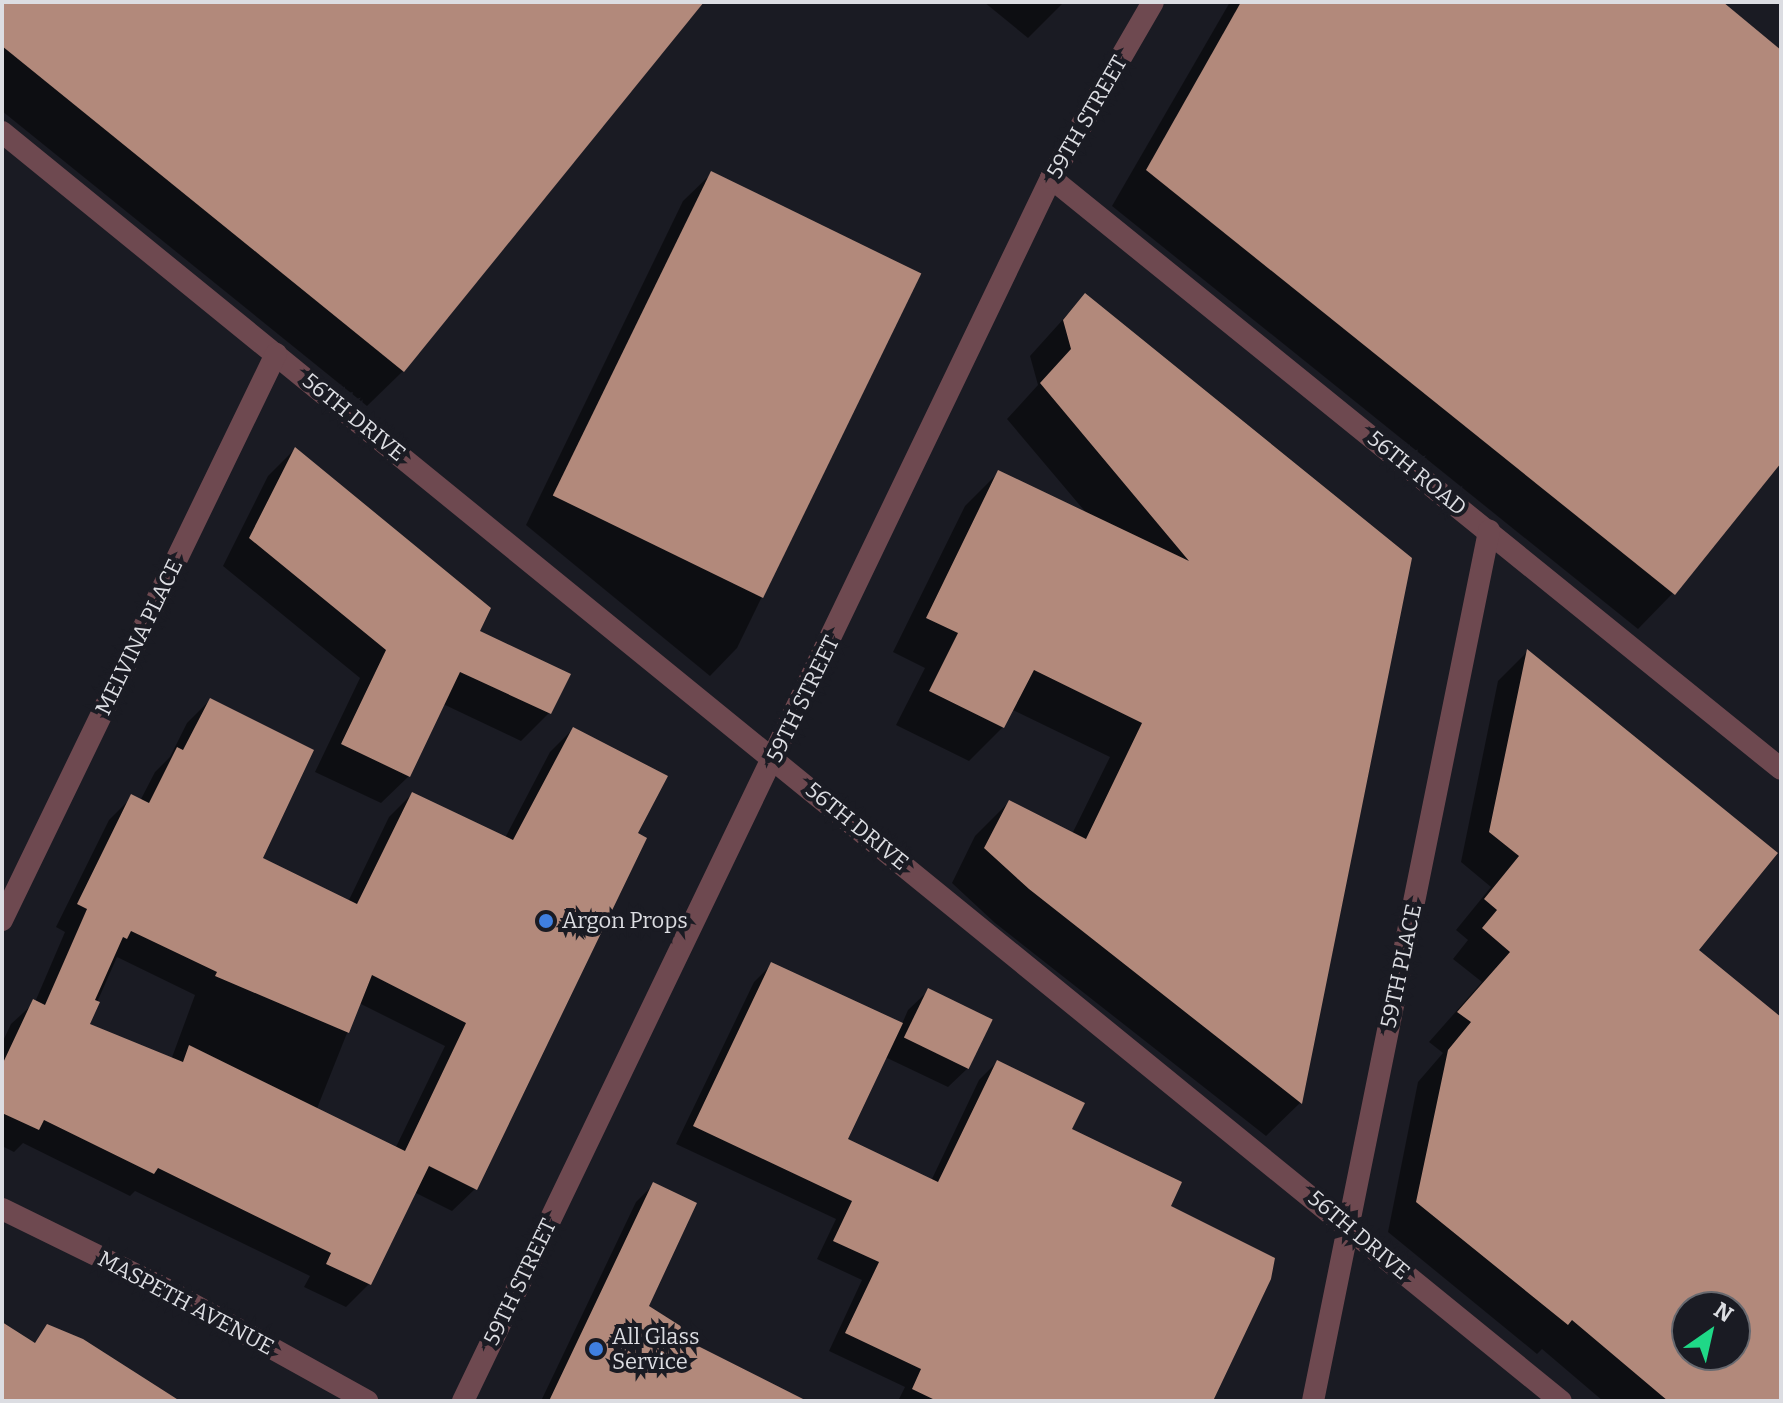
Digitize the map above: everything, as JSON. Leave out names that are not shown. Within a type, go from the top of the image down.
[{"type":"street","name":"59TH STREET","points":[[463,1401],[775,758],[1051,178],[1153,2]]},
{"type":"street","name":"56TH DRIVE","points":[[2,132],[775,758],[1561,1401]]},
{"type":"street","name":"56TH ROAD","points":[[1051,178],[1781,769]]},
{"type":"street","name":"MELVINA PLACE","points":[[2,920],[276,354]]},
{"type":"street","name":"59TH PLACE","points":[[1313,1401],[1489,531]]},
{"type":"street","name":"MASPETH AVENUE","points":[[2,1209],[167,1290],[367,1401]]},
{"type":"building","points":[[2,2],[704,2],[404,372],[2,46]]},
{"type":"building","points":[[1241,2],[1723,2],[1781,50],[1781,463],[1675,595],[1146,170]]},
{"type":"building","points":[[711,171],[921,274],[763,598],[553,495]]},
{"type":"building","points":[[1085,293],[1412,558],[1302,1104],[1029,889],[984,848],[1009,800],[1086,839],[1142,723],[1034,670],[1004,728],[929,691],[958,633],[926,618],[998,470],[1189,561],[1040,383],[1071,349],[1063,320]]},
{"type":"building","points":[[295,447],[491,608],[480,631],[571,674],[551,714],[460,672],[410,777],[341,744],[386,650],[249,538]]},
{"type":"building","points":[[1527,649],[1778,853],[1699,950],[1781,1017],[1781,1401],[1668,1401],[1572,1320],[1568,1325],[1416,1202],[1448,1050],[1471,1022],[1457,1012],[1510,952],[1482,928],[1497,910],[1484,899],[1519,856],[1489,832]]},
{"type":"building","points":[[210,698],[314,750],[263,858],[357,904],[412,792],[513,840],[573,727],[668,776],[638,833],[647,838],[477,1190],[429,1166],[371,1285],[326,1264],[331,1253],[158,1168],[154,1174],[44,1120],[39,1130],[2,1113],[2,1065],[33,999],[45,1005],[87,909],[77,904],[131,794],[149,803],[177,747],[183,750]],"holes":[[[131,931],[217,972],[215,976],[349,1033],[372,975],[466,1023],[405,1151],[189,1045],[183,1062],[90,1024],[100,1002],[95,1000],[123,937],[127,939]]]},
{"type":"building","points":[[771,962],[903,1023],[848,1139],[938,1182],[997,1060],[1085,1103],[1072,1129],[1182,1182],[1171,1206],[1275,1258],[1271,1279],[1213,1401],[937,1401],[912,1389],[921,1369],[845,1333],[879,1262],[833,1241],[852,1201],[693,1126]]},
{"type":"building","points":[[928,988],[993,1020],[969,1069],[904,1037]]},
{"type":"building","points":[[653,1182],[697,1203],[649,1306],[701,1339],[698,1346],[807,1401],[549,1401]]},
{"type":"building","points":[[2,1322],[35,1343],[47,1324],[83,1339],[180,1401],[2,1401]]},
{"type":"place","name":"Argon Props","points":[[546,921]]},
{"type":"place","name":"All Glass Service","points":[[596,1349]]}]
